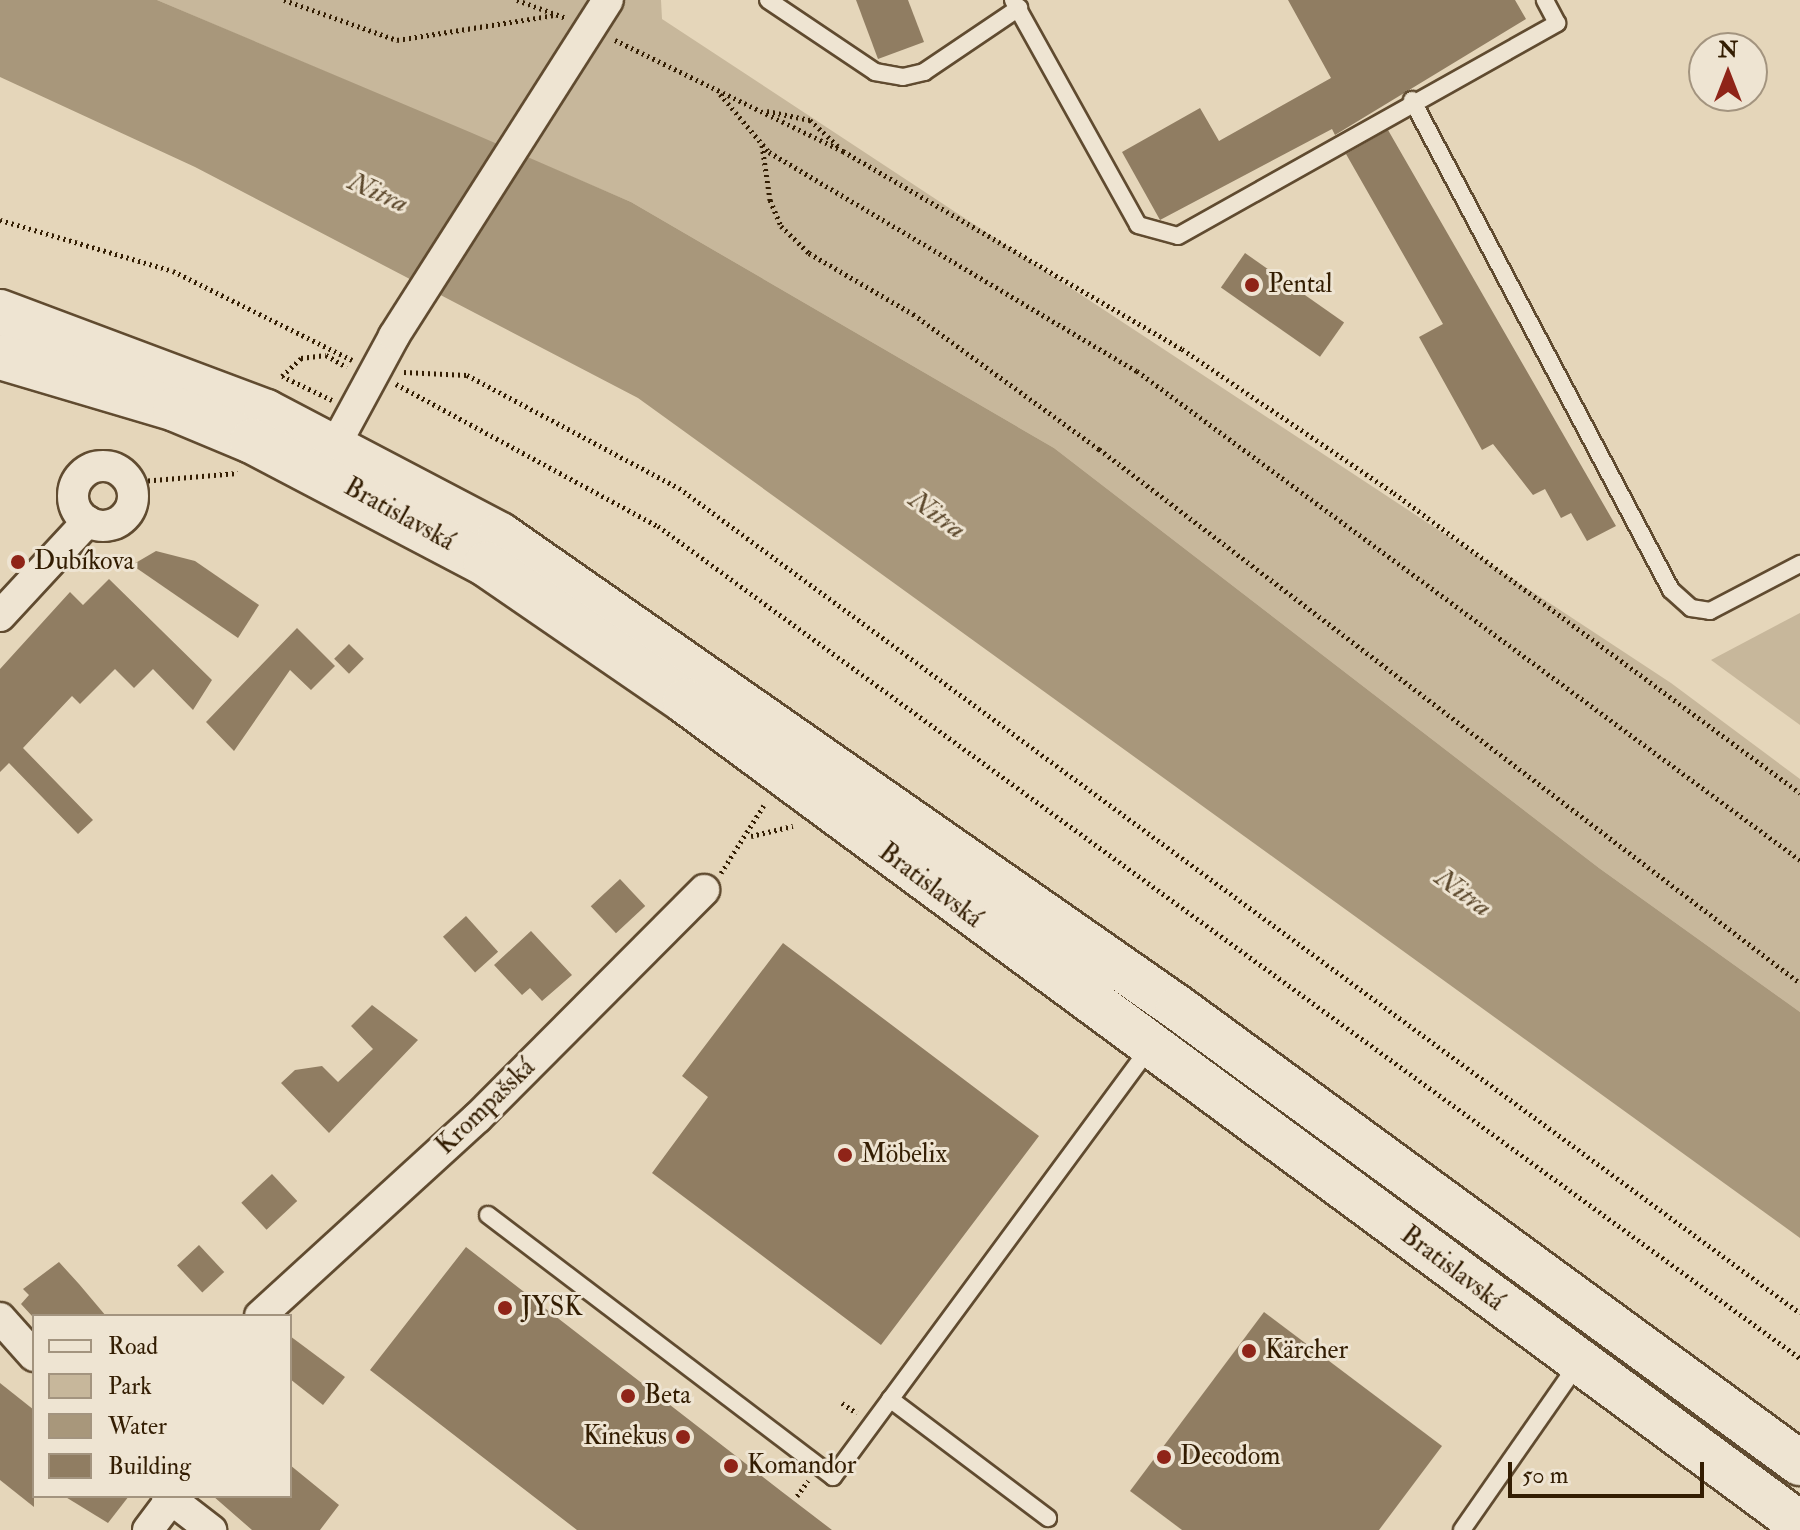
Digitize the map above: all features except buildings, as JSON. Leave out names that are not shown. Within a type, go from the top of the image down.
[{"type":"main road","name":"Bratislavská","points":[[0,312],[184,378],[336,442],[500,535],[601,602],[1178,1008],[1800,1463]]},
{"type":"main road","name":"Bratislavská","points":[[0,357],[175,409],[336,442],[486,564],[583,628],[1800,1524]]},
{"type":"main road","points":[[1150,1047],[1178,1008]]},
{"type":"main road","points":[[1578,1363],[1609,1323]]},
{"type":"street","points":[[336,442],[394,336],[608,0]]},
{"type":"street","points":[[106,466],[130,482],[132,501],[123,517],[106,525],[88,521],[73,496],[79,477],[106,466]]},
{"type":"street","points":[[0,616],[88,521]]},
{"type":"street","name":"Krompašská","points":[[262,1314],[477,1118],[704,890]]},
{"type":"street","points":[[0,1318],[32,1354]]},
{"type":"street","points":[[148,1530],[169,1498],[211,1530]]},
{"type":"lane","points":[[768,0],[875,72],[903,77],[924,72],[1016,4],[1138,225],[1178,236],[1412,100],[1557,23],[1545,0]]},
{"type":"lane","points":[[1412,100],[1671,590],[1691,608],[1710,611],[1800,564]]},
{"type":"lane","points":[[488,1215],[833,1477],[1150,1047]]},
{"type":"lane","points":[[1462,1530],[1578,1363]]},
{"type":"lane","points":[[890,1399],[1048,1518]]},
{"type":"path","points":[[284,0],[397,40],[556,15]]},
{"type":"path","points":[[517,0],[591,28],[719,94],[762,111],[843,151],[1260,400],[1800,793]]},
{"type":"path","points":[[719,94],[762,145],[1137,371],[1800,860]]},
{"type":"path","points":[[762,111],[810,120],[843,151]]},
{"type":"path","points":[[762,145],[775,213],[809,253],[913,314],[1099,449],[1800,983]]},
{"type":"path","points":[[0,220],[173,271],[373,371],[658,526],[1800,1358]]},
{"type":"path","points":[[336,442],[282,376],[301,358],[326,355],[373,371],[467,375],[679,488],[1800,1313]]},
{"type":"path","points":[[130,482],[238,473]]},
{"type":"path","points":[[727,867],[750,836],[764,805]]},
{"type":"path","points":[[750,836],[793,826]]},
{"type":"green space","points":[[157,0],[661,0],[662,19],[1671,683],[1800,779],[1800,1012],[1599,868],[1054,448],[631,202]]},
{"type":"green space","points":[[1800,613],[1800,725],[1711,660]]},
{"type":"water","name":"Nitra","points":[[0,0],[157,0],[472,133],[631,202],[1054,448],[1599,868],[1800,1012],[1800,1238],[638,398],[195,167],[0,77]]},
{"type":"place","name":"Pental","points":[[1252,285]]},
{"type":"place","name":"Dubíkova","points":[[18,562]]},
{"type":"place","name":"Möbelix","points":[[845,1155]]},
{"type":"place","name":"JYSK","points":[[505,1308]]},
{"type":"place","name":"Kärcher","points":[[1249,1351]]},
{"type":"place","name":"Beta","points":[[628,1396]]},
{"type":"place","name":"Kinekus","points":[[683,1437]]},
{"type":"place","name":"Decodom","points":[[1164,1457]]},
{"type":"place","name":"Komandor","points":[[731,1466]]}]
